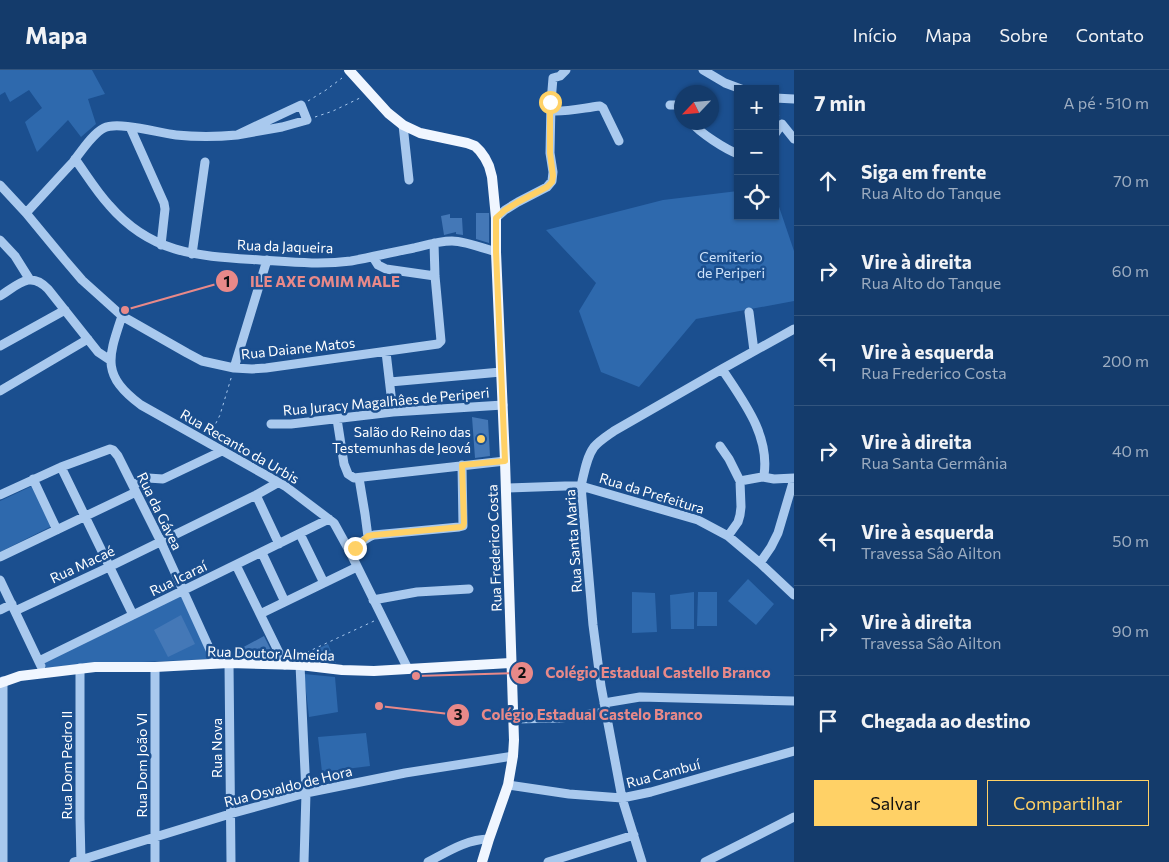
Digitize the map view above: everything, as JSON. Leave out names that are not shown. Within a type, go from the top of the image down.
[{"type":"main road","name":"Rua Frederico Costa","points":[[350,71],[388,113],[403,125],[420,133],[467,142],[475,146],[489,166],[492,177],[496,218],[514,720],[513,756],[508,785],[482,862]]},
{"type":"main road","name":"Rua Doutor Almeida","points":[[2,682],[20,676],[80,668],[155,667],[216,663],[285,665],[301,660],[342,670],[374,671],[511,663]]},
{"type":"street","points":[[496,218],[505,210],[547,187],[552,182],[550,153],[553,74],[560,76],[566,70]]},
{"type":"street","points":[[703,70],[734,87]]},
{"type":"street","points":[[779,98],[794,99]]},
{"type":"street","points":[[670,104],[674,104]]},
{"type":"street","points":[[26,213],[97,133],[107,127],[130,127],[175,135],[218,137],[237,135],[282,127],[307,120],[301,105],[237,135]]},
{"type":"street","points":[[551,111],[573,111],[600,106],[603,108],[619,140]]},
{"type":"street","points":[[778,130],[782,124],[794,139]]},
{"type":"street","points":[[403,125],[409,180]]},
{"type":"street","points":[[130,127],[164,202],[162,245]]},
{"type":"street","points":[[699,130],[734,152]]},
{"type":"street","name":"Rua da Jaqueira","points":[[75,159],[102,197],[118,215],[148,238],[162,245],[192,254],[306,264],[328,264],[373,257],[434,243],[454,241],[496,252]]},
{"type":"street","points":[[192,254],[205,162]]},
{"type":"street","name":"Rua Daiane Matos","points":[[0,185],[82,280],[122,316],[202,361],[234,368],[266,368],[437,345],[440,342],[434,243]]},
{"type":"street","points":[[0,240],[15,256],[29,280],[24,281],[0,296]]},
{"type":"street","points":[[373,257],[378,265],[386,269],[435,276]]},
{"type":"street","points":[[234,368],[267,260]]},
{"type":"street","name":"Rua Recanto da Urbis","points":[[29,280],[39,282],[45,286],[98,352],[110,360],[114,376],[129,396],[141,405],[207,443],[279,482],[329,519],[337,528],[350,552],[408,669]]},
{"type":"street","points":[[0,346],[65,310]]},
{"type":"street","points":[[749,312],[754,351]]},
{"type":"street","points":[[110,360],[112,345],[122,316]]},
{"type":"street","name":"Rua Santa Maria","points":[[642,862],[622,798],[605,708],[593,625],[581,486],[588,459],[602,439],[614,431],[794,329]]},
{"type":"street","points":[[0,391],[88,340]]},
{"type":"street","points":[[386,352],[393,412]]},
{"type":"street","points":[[722,369],[751,412],[758,428],[764,457],[765,473],[763,477]]},
{"type":"street","points":[[390,382],[501,372]]},
{"type":"street","name":"Rua Juracy Magalhâes de Periperi","points":[[270,424],[291,424],[393,412],[503,405]]},
{"type":"street","points":[[337,419],[344,464],[348,474],[354,478],[505,461]]},
{"type":"street","points":[[720,446],[740,481],[740,515],[738,522],[728,536]]},
{"type":"street","name":"Rua da Gávea","points":[[61,467],[110,449],[116,452],[184,591],[216,663]]},
{"type":"street","points":[[0,557],[84,517],[135,488],[148,478],[163,479],[222,451]]},
{"type":"street","points":[[350,552],[368,536],[463,526],[462,465]]},
{"type":"street","points":[[0,495],[61,467],[133,615]]},
{"type":"street","points":[[740,481],[763,477],[794,479],[778,533],[760,563]]},
{"type":"street","points":[[358,478],[368,536]]},
{"type":"street","points":[[33,479],[58,530]]},
{"type":"street","name":"Rua Macaé","points":[[0,610],[13,608],[109,567],[279,482]]},
{"type":"street","name":"Rua da Prefeitura","points":[[506,488],[581,486],[698,520],[728,536],[794,594]]},
{"type":"street","points":[[256,495],[280,544]]},
{"type":"street","name":"Rua Icaraí","points":[[13,608],[40,665],[133,615],[329,519]]},
{"type":"street","points":[[300,534],[324,583]]},
{"type":"street","points":[[262,553],[285,602]]},
{"type":"street","points":[[236,565],[285,665]]},
{"type":"street","points":[[260,614],[357,567]]},
{"type":"street","points":[[0,580],[13,608]]},
{"type":"street","points":[[373,600],[417,592],[469,589]]},
{"type":"street","points":[[301,660],[306,793],[304,862]]},
{"type":"street","name":"Rua Nova","points":[[229,663],[231,862]]},
{"type":"street","name":"Rua Dom João VI","points":[[155,667],[155,862]]},
{"type":"street","name":"Rua Dom Pedro II","points":[[78,861],[80,818],[80,668]]},
{"type":"street","points":[[2,682],[2,862]]},
{"type":"street","points":[[514,720],[561,718],[605,708],[640,697],[794,701]]},
{"type":"street","name":"Rua Cambuí","points":[[508,785],[561,793],[622,798],[651,792],[794,751]]},
{"type":"street","name":"Rua Osvaldo de Hora","points":[[78,861],[230,814],[306,793],[405,773],[513,756]]},
{"type":"street","points":[[705,862],[794,817]]},
{"type":"street","points":[[548,862],[634,835]]},
{"type":"street","points":[[428,862],[462,845],[476,840],[489,839]]},
{"type":"path","points":[[301,105],[326,90],[350,71]]},
{"type":"path","points":[[307,120],[359,99]]},
{"type":"path","points":[[207,443],[220,415],[234,368]]},
{"type":"path","points":[[301,660],[382,617]]},
{"type":"green space","points":[[0,70],[92,70],[105,94],[88,99],[96,124],[81,137],[68,120],[37,152],[25,122],[42,108],[29,90],[10,102],[5,92],[0,95]]},
{"type":"green space","name":"Cemiterio de Periperi","points":[[734,191],[734,220],[779,220],[779,207],[794,251],[794,301],[696,319],[639,387],[601,372],[579,311],[596,283],[546,230],[663,200]]},
{"type":"green space","points":[[32,486],[52,526],[0,552],[0,501]]},
{"type":"green space","points":[[748,579],[774,604],[756,625],[728,601]]},
{"type":"green space","points":[[632,592],[655,593],[657,632],[632,633]]},
{"type":"green space","points":[[694,592],[694,629],[671,629],[670,595]]},
{"type":"green space","points":[[698,592],[717,592],[717,626],[697,626]]},
{"type":"green space","points":[[181,596],[213,659],[72,665],[46,668],[44,662]]},
{"type":"green space","points":[[328,644],[336,663],[290,662]]},
{"type":"green space","points":[[304,674],[335,677],[338,712],[309,717]]},
{"type":"green space","points":[[366,733],[370,766],[322,772],[318,737]]},
{"type":"building","points":[[476,213],[489,213],[489,243],[476,239]]},
{"type":"building","points":[[450,214],[450,218],[462,218],[463,235],[456,234],[456,232],[444,235],[441,216]]},
{"type":"building","name":"Salão do Reino das Testemunhas de Jeová","points":[[472,417],[488,420],[490,456],[475,458]]},
{"type":"building","points":[[181,615],[195,644],[168,657],[154,630]]},
{"type":"building","points":[[264,636],[273,654],[266,657],[227,656]]},
{"type":"place","name":"ILE AXE OMIM MALE","points":[[125,310]]},
{"type":"place","name":"Salão do Reino das Testemunhas de Jeová","points":[[481,439]]},
{"type":"place","name":"Colégio Estadual Castello Branco","points":[[416,676]]},
{"type":"place","name":"Colégio Estadual Castelo Branco","points":[[379,706]]},
{"type":"route","points":[[355,548],[368,536],[463,526],[462,465],[505,461],[496,218],[505,210],[537,193],[552,182],[550,102]]}]
